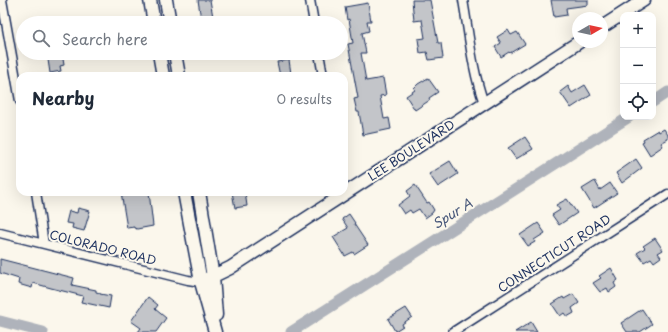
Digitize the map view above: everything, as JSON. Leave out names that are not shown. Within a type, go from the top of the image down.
[{"type":"main road","points":[[150,0],[153,16]]},
{"type":"main road","points":[[166,0],[169,16]]},
{"type":"main road","points":[[608,23],[644,0]]},
{"type":"main road","name":"LEE BOULEVARD","points":[[348,190],[572,46]]},
{"type":"main road","points":[[160,60],[162,72]]},
{"type":"main road","points":[[176,60],[178,72]]},
{"type":"main road","points":[[185,196],[202,282],[216,332]]},
{"type":"main road","points":[[200,196],[213,277],[216,332]]},
{"type":"main road","name":"LEE BOULEVARD","points":[[202,282],[230,268],[339,196]]},
{"type":"street","points":[[2,0],[16,79]]},
{"type":"street","points":[[310,0],[313,16]]},
{"type":"street","points":[[464,0],[475,68],[484,103]]},
{"type":"street","points":[[320,60],[322,72]]},
{"type":"street","name":"CONNECTICUT ROAD","points":[[453,332],[668,194]]},
{"type":"street","points":[[37,196],[44,244]]},
{"type":"street","name":"COLORADO ROAD","points":[[0,233],[180,278],[202,282]]},
{"type":"building","points":[[198,0],[210,0],[213,16],[201,16]]},
{"type":"building","points":[[412,0],[430,0],[438,43],[441,43],[443,58],[429,60],[427,52],[420,53],[418,39],[425,38],[422,20],[414,21]]},
{"type":"building","points":[[551,0],[588,0],[588,5],[566,8],[567,15],[554,17]]},
{"type":"building","points":[[368,3],[371,21],[367,21],[369,31],[362,33],[366,53],[361,53],[366,81],[383,78],[386,95],[380,96],[384,119],[389,118],[391,129],[363,135],[359,112],[357,112],[354,99],[358,98],[348,44],[353,43],[349,19],[348,16],[346,16],[345,7]]},
{"type":"building","points":[[508,30],[511,35],[517,32],[525,44],[501,57],[495,47],[501,43],[497,37]]},
{"type":"building","points":[[48,60],[63,60],[64,65],[60,66],[61,71],[50,72]]},
{"type":"building","points":[[289,60],[291,72],[279,72],[277,62]]},
{"type":"building","points":[[428,78],[438,92],[429,98],[430,100],[415,110],[406,96],[415,90],[414,88],[418,84]]},
{"type":"building","points":[[585,85],[591,95],[571,108],[560,92],[568,86],[572,93]]},
{"type":"building","points":[[664,129],[668,135],[668,139],[661,143],[663,146],[650,155],[642,142],[644,141],[643,139],[658,130],[659,132]]},
{"type":"building","points":[[525,137],[533,149],[516,159],[508,148]]},
{"type":"building","points":[[636,159],[642,168],[622,183],[616,173]]},
{"type":"building","points":[[450,161],[458,174],[438,187],[429,174]]},
{"type":"building","points":[[595,181],[600,190],[610,183],[617,193],[594,208],[582,189]]},
{"type":"building","points":[[415,185],[427,203],[429,202],[434,210],[425,218],[419,209],[412,213],[410,210],[404,214],[398,205],[410,196],[407,191]]},
{"type":"building","points":[[122,196],[149,196],[153,226],[137,229],[134,227],[127,228]]},
{"type":"building","points":[[233,196],[246,196],[247,206],[235,208]]},
{"type":"building","points":[[567,199],[577,213],[559,225],[552,215],[560,210],[556,205]]},
{"type":"building","points":[[78,208],[90,211],[84,231],[72,228],[73,224],[66,223],[69,211],[77,213]]},
{"type":"building","points":[[349,214],[368,245],[354,254],[353,252],[345,256],[333,237],[348,228],[342,219]]},
{"type":"building","points":[[538,223],[545,233],[528,246],[520,235]]},
{"type":"building","points":[[655,238],[663,250],[658,253],[661,257],[654,262],[651,258],[644,262],[637,253],[645,248],[643,246]]},
{"type":"building","points":[[0,259],[74,278],[72,285],[96,290],[96,292],[100,294],[111,296],[109,308],[81,302],[83,296],[33,283],[32,288],[18,284],[19,279],[0,273]]},
{"type":"building","points":[[611,268],[618,280],[614,283],[616,287],[609,292],[607,288],[600,292],[593,283],[601,278],[599,276]]},
{"type":"building","points":[[573,294],[579,303],[572,308],[574,313],[567,317],[564,313],[560,316],[552,304],[563,297],[564,299]]},
{"type":"building","points":[[148,297],[158,305],[155,309],[166,318],[156,332],[138,332],[141,328],[131,321]]},
{"type":"building","points":[[406,308],[412,317],[402,324],[403,326],[395,331],[388,319]]},
{"type":"building","points":[[642,309],[652,324],[640,332],[627,332],[621,323]]},
{"type":"building","points":[[531,322],[537,332],[515,332]]},
{"type":"waterway","name":"Spur A","points":[[656,100],[668,92]]},
{"type":"waterway","name":"Spur A","points":[[291,332],[624,120]]},
{"type":"waterway","name":"Spur A","points":[[0,321],[43,332]]}]
